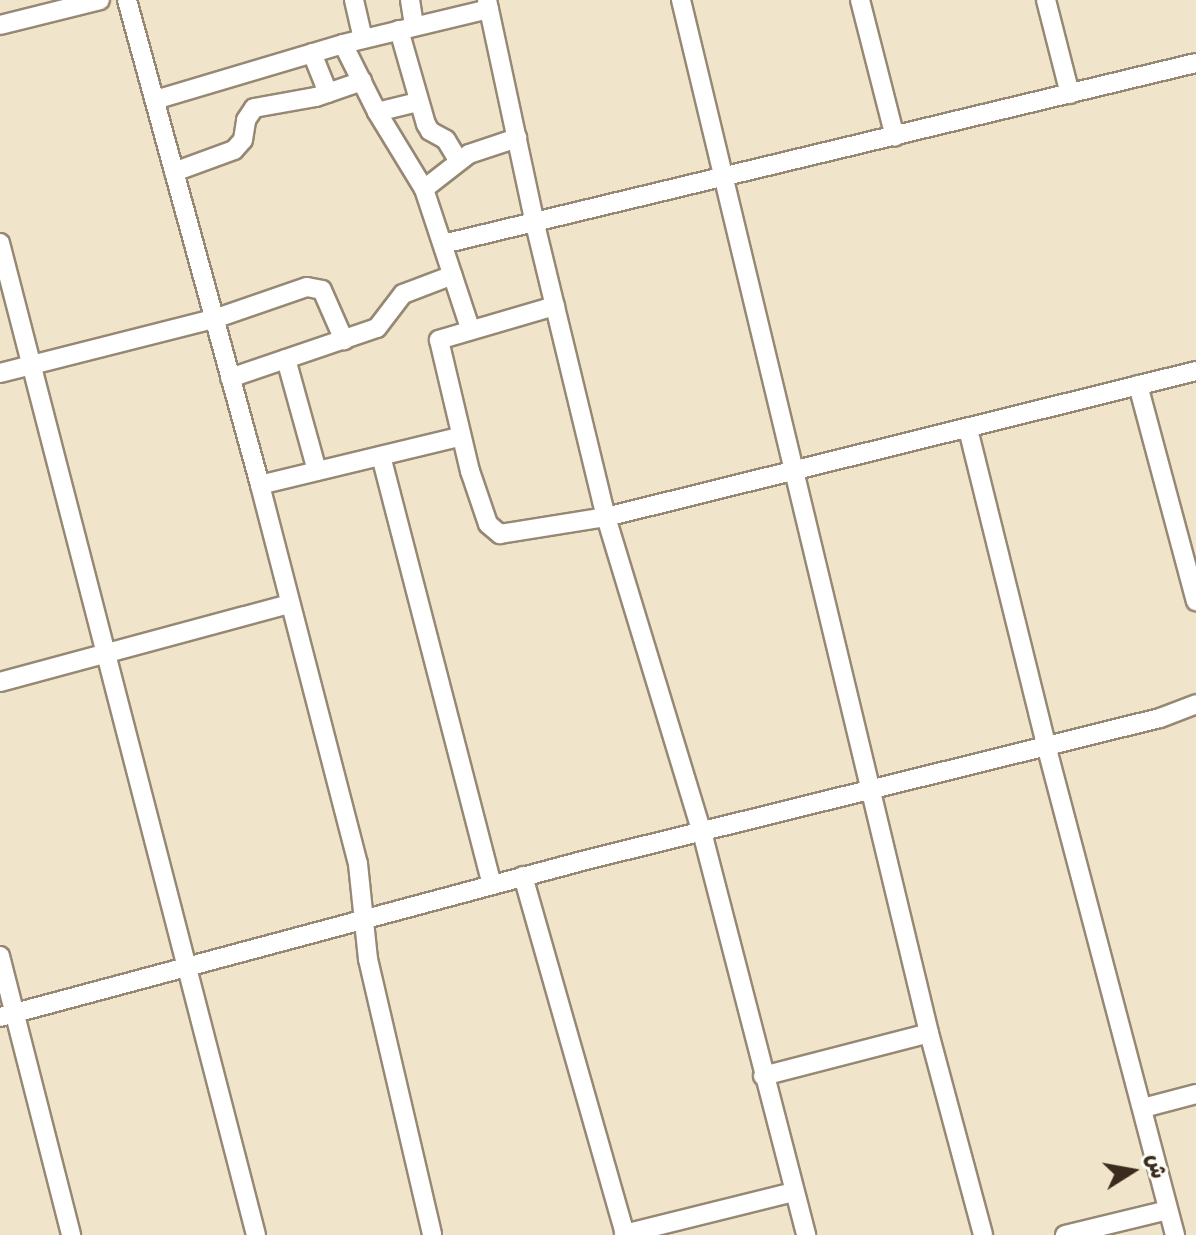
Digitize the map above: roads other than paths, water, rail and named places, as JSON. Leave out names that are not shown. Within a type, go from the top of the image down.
[{"type":"street","points":[[0,25],[100,0]]},
{"type":"street","points":[[127,0],[260,485],[358,864],[368,959],[378,1011],[432,1235]]},
{"type":"street","points":[[354,0],[363,39]]},
{"type":"street","points":[[410,0],[407,28],[418,102],[430,131],[446,140],[458,160]]},
{"type":"street","points":[[681,0],[873,789],[929,1033],[983,1235]]},
{"type":"street","points":[[860,0],[895,137]]},
{"type":"street","points":[[1046,0],[1070,94]]},
{"type":"street","points":[[155,100],[488,4],[535,224],[606,517],[702,832],[806,1235]]},
{"type":"street","points":[[343,44],[377,112],[424,189],[470,328]]},
{"type":"street","points":[[312,53],[328,93]]},
{"type":"street","points":[[443,244],[724,179],[1196,63]]},
{"type":"street","points":[[174,172],[234,150],[243,140],[246,120],[254,108],[328,93],[362,81]]},
{"type":"street","points":[[377,112],[418,102]]},
{"type":"street","points":[[424,189],[458,160],[517,138]]},
{"type":"street","points":[[0,243],[256,1235]]},
{"type":"street","points":[[230,378],[377,328],[403,294],[453,275]]},
{"type":"street","points":[[0,373],[214,319],[315,286],[326,297],[344,340]]},
{"type":"street","points":[[555,306],[441,337],[438,343],[459,437],[493,531],[507,534],[606,517],[1196,371]]},
{"type":"street","points":[[286,359],[317,471]]},
{"type":"street","points":[[1138,385],[1196,601]]},
{"type":"street","points":[[968,429],[1046,745],[1175,1235]]},
{"type":"street","points":[[260,485],[459,437]]},
{"type":"street","points":[[381,456],[492,885]]},
{"type":"street","points":[[0,682],[290,604]]},
{"type":"street","points":[[8,1015],[523,876],[1160,718],[1196,704]]},
{"type":"street","points":[[523,876],[624,1235],[794,1192]]},
{"type":"street","points":[[0,956],[8,1015],[71,1235]]},
{"type":"street","points":[[763,1076],[929,1033]]},
{"type":"street","points":[[1143,1108],[1196,1094]]},
{"type":"street","points":[[1065,1235],[1168,1210]]}]
